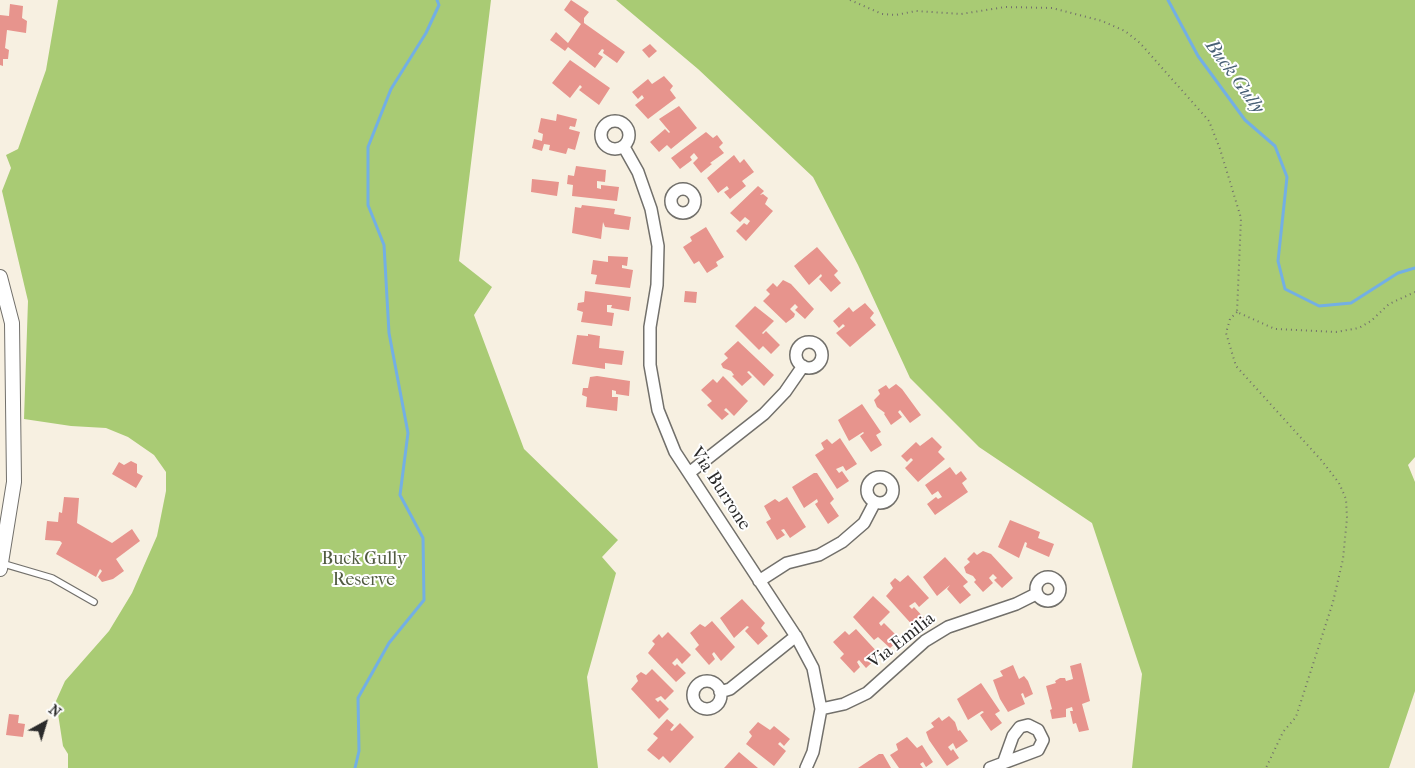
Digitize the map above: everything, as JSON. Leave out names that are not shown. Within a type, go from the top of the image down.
[{"type":"street","name":"Via Burrone","points":[[624,147],[638,172],[651,209],[658,246],[657,285],[650,327],[650,365],[658,410],[675,452],[796,636],[813,668],[821,709],[813,752],[806,768]]},
{"type":"street","points":[[651,209],[671,205]]},
{"type":"street","points":[[0,277],[12,323],[14,482],[0,566]]},
{"type":"street","points":[[689,473],[764,414],[785,392],[803,366]]},
{"type":"street","points":[[759,580],[787,563],[819,555],[842,542],[864,523],[875,502]]},
{"type":"street","name":"Via Emilia","points":[[821,709],[844,704],[867,693],[925,641],[948,627],[1016,604],[1036,594]]},
{"type":"street","points":[[720,692],[730,689],[796,636]]},
{"type":"street","points":[[990,768],[1004,761]]},
{"type":"lane","points":[[0,566],[52,578],[94,602]]},
{"type":"path","points":[[850,0],[882,14],[896,15],[916,11],[961,14],[1005,7],[1026,6],[1052,8],[1081,14],[1125,31],[1140,43],[1209,121],[1220,149],[1240,218],[1237,312],[1230,319],[1226,333],[1236,366],[1322,461],[1339,483],[1346,499],[1347,518],[1343,559],[1331,610],[1296,717],[1283,732],[1266,768]]},
{"type":"path","points":[[1237,312],[1275,329],[1336,332],[1359,328],[1371,321],[1389,304],[1415,292]]},
{"type":"green space","name":"Buck Gully Reserve","points":[[58,0],[491,0],[459,261],[492,287],[474,315],[524,449],[618,540],[602,557],[616,573],[587,677],[598,768],[68,768],[68,754],[63,746],[56,701],[65,681],[109,631],[132,593],[157,536],[166,491],[166,472],[154,455],[128,437],[106,428],[71,426],[24,419],[28,301],[2,191],[11,168],[6,155],[18,149],[46,70]]},
{"type":"green space","points":[[616,0],[1415,0],[1415,457],[1408,465],[1415,482],[1415,691],[1389,768],[1132,768],[1142,674],[1092,523],[979,447],[910,378],[858,265],[813,177],[698,69]]},
{"type":"building","points":[[571,0],[589,12],[584,18],[584,23],[625,52],[617,63],[603,53],[604,50],[602,49],[598,54],[603,57],[595,68],[568,47],[565,51],[550,40],[556,32],[568,43],[581,24],[564,10]]},
{"type":"building","points":[[10,4],[23,6],[22,18],[27,21],[26,33],[7,30],[5,48],[9,50],[8,59],[3,59],[3,66],[0,65],[0,15],[9,16]]},
{"type":"building","points":[[650,44],[657,51],[649,58],[642,50]]},
{"type":"building","points":[[570,60],[610,88],[599,105],[579,90],[582,87],[580,85],[570,98],[552,83]]},
{"type":"building","points":[[664,76],[673,86],[670,90],[676,98],[648,119],[635,105],[644,98],[642,95],[638,99],[632,92],[648,79],[652,84]]},
{"type":"building","points":[[679,106],[697,128],[671,149],[667,145],[659,152],[650,142],[665,129],[670,132],[659,119]]},
{"type":"building","points":[[557,114],[577,119],[575,127],[570,126],[569,129],[580,132],[575,150],[568,148],[566,154],[549,150],[550,145],[544,144],[542,151],[532,148],[534,139],[542,141],[543,134],[538,132],[541,118],[556,121]]},
{"type":"building","points":[[706,132],[713,138],[717,135],[723,143],[719,147],[724,153],[710,163],[712,164],[701,173],[693,163],[698,158],[694,153],[690,157],[692,160],[680,169],[671,158]]},
{"type":"building","points":[[734,155],[740,163],[744,159],[754,172],[742,181],[746,186],[730,199],[724,192],[729,189],[727,186],[718,193],[707,178]]},
{"type":"building","points":[[576,166],[606,170],[605,182],[597,181],[597,188],[601,189],[601,185],[619,187],[617,201],[572,196],[573,185],[567,184],[568,175],[574,176]]},
{"type":"building","points":[[532,179],[559,182],[557,196],[531,192]]},
{"type":"building","points":[[758,186],[764,191],[760,195],[763,194],[768,198],[765,204],[773,211],[746,241],[736,231],[744,223],[747,225],[750,221],[745,217],[740,222],[730,213]]},
{"type":"building","points":[[582,205],[615,209],[614,214],[631,217],[629,230],[605,227],[603,222],[601,239],[572,233],[575,207],[581,208]]},
{"type":"building","points":[[706,227],[724,257],[716,262],[718,266],[707,273],[699,261],[694,264],[683,247],[692,241],[690,237]]},
{"type":"building","points":[[817,247],[838,271],[834,275],[841,283],[831,292],[819,279],[822,276],[821,274],[809,285],[794,266]]},
{"type":"building","points":[[608,256],[628,257],[627,266],[622,265],[622,268],[633,270],[630,288],[595,284],[597,275],[591,274],[593,260],[608,262]]},
{"type":"building","points":[[783,280],[791,284],[814,309],[805,319],[795,310],[798,307],[795,304],[790,309],[795,314],[794,317],[786,323],[763,301],[770,294],[766,290],[773,283],[777,287]]},
{"type":"building","points":[[585,291],[631,297],[629,311],[611,308],[612,305],[607,305],[607,312],[614,313],[612,326],[581,322],[583,312],[577,310],[578,303],[584,302]]},
{"type":"building","points":[[685,291],[697,292],[696,303],[684,302]]},
{"type":"building","points":[[865,303],[874,313],[870,318],[876,325],[850,347],[836,333],[845,326],[843,324],[839,328],[833,321],[849,307],[853,312]]},
{"type":"building","points":[[755,306],[774,321],[762,333],[766,331],[780,345],[771,354],[763,346],[759,350],[735,326]]},
{"type":"building","points":[[588,334],[600,336],[599,348],[624,351],[622,365],[605,363],[605,369],[572,364],[577,335],[588,336]]},
{"type":"building","points":[[738,341],[774,375],[764,386],[749,371],[747,372],[752,377],[742,386],[732,376],[734,375],[731,371],[723,368],[721,364],[728,358],[724,354]]},
{"type":"building","points":[[597,376],[630,381],[629,396],[616,394],[616,391],[612,390],[612,397],[618,397],[617,411],[586,407],[587,397],[582,395],[583,388],[588,388],[590,377]]},
{"type":"building","points":[[723,376],[748,401],[734,416],[726,408],[724,410],[729,414],[722,420],[707,405],[712,401],[701,390],[713,379],[717,383]]},
{"type":"building","points":[[896,384],[902,389],[921,415],[910,423],[900,410],[898,412],[902,417],[891,425],[885,413],[877,407],[874,400],[880,394],[878,390],[886,385],[889,389]]},
{"type":"building","points":[[862,404],[881,432],[876,435],[882,445],[871,452],[860,436],[863,432],[849,441],[838,420]]},
{"type":"building","points":[[932,437],[942,447],[938,452],[945,459],[918,482],[905,468],[913,460],[911,458],[907,462],[901,456],[916,442],[920,446]]},
{"type":"building","points":[[840,438],[857,464],[846,471],[843,466],[836,469],[839,473],[842,471],[849,481],[837,489],[815,455],[824,449],[821,443],[827,439],[832,444]]},
{"type":"building","points":[[131,461],[137,464],[137,473],[143,476],[136,488],[112,474],[119,462],[124,465]]},
{"type":"building","points":[[950,467],[956,475],[961,471],[967,479],[962,483],[968,492],[935,515],[927,504],[936,497],[938,499],[942,497],[938,491],[932,495],[925,485]]},
{"type":"building","points":[[817,473],[834,499],[830,503],[839,516],[828,524],[815,504],[818,502],[817,499],[804,508],[792,487]]},
{"type":"building","points":[[64,497],[79,498],[77,523],[112,543],[132,529],[140,541],[116,559],[124,571],[113,579],[102,582],[98,577],[102,571],[100,569],[96,577],[56,554],[62,543],[60,541],[45,540],[47,521],[58,522],[59,512],[62,513]]},
{"type":"building","points":[[787,497],[806,527],[790,538],[784,529],[781,530],[785,535],[777,540],[766,522],[771,519],[764,506],[775,499],[779,502]]},
{"type":"building","points":[[1010,520],[1040,532],[1038,538],[1054,544],[1049,557],[1026,547],[1027,543],[1025,542],[1019,558],[998,547]]},
{"type":"building","points":[[983,551],[991,554],[1013,578],[1002,588],[994,580],[997,578],[993,574],[989,578],[993,583],[983,592],[974,582],[976,580],[973,576],[966,573],[964,567],[970,562],[967,559],[974,552],[977,555]]},
{"type":"building","points":[[945,557],[968,582],[963,586],[971,595],[960,604],[947,589],[950,585],[937,596],[923,577]]},
{"type":"building","points":[[908,575],[929,598],[919,607],[915,602],[909,606],[912,609],[914,607],[926,620],[916,629],[886,596],[893,588],[890,583],[895,578],[900,582]]},
{"type":"building","points":[[873,596],[890,612],[879,623],[881,626],[884,623],[900,639],[890,648],[878,637],[874,640],[853,617]]},
{"type":"building","points":[[742,599],[765,623],[761,628],[768,636],[758,645],[745,631],[749,627],[747,626],[734,638],[720,618]]},
{"type":"building","points":[[712,621],[735,647],[721,661],[714,652],[712,654],[715,659],[709,665],[695,649],[699,645],[690,633],[700,624],[705,627]]},
{"type":"building","points":[[856,629],[880,655],[866,668],[859,660],[857,662],[860,667],[854,673],[840,658],[844,654],[833,642],[845,631],[849,635]]},
{"type":"building","points":[[668,632],[691,655],[682,664],[677,658],[672,663],[675,666],[677,664],[686,673],[676,682],[648,653],[655,644],[652,641],[659,634],[662,638]]},
{"type":"building","points":[[1081,663],[1090,701],[1082,704],[1089,730],[1079,732],[1076,723],[1073,724],[1070,711],[1073,711],[1072,707],[1066,709],[1066,717],[1052,719],[1050,710],[1052,709],[1046,686],[1056,683],[1055,681],[1060,678],[1065,678],[1066,681],[1073,679],[1070,666]]},
{"type":"building","points":[[1013,665],[1019,679],[1024,676],[1028,681],[1033,694],[1025,698],[1023,693],[1021,694],[1025,704],[1008,712],[1000,699],[993,680],[1003,676],[1000,671]]},
{"type":"building","points":[[652,669],[674,691],[665,700],[661,696],[655,699],[658,702],[660,700],[669,709],[659,719],[631,689],[638,681],[636,676],[641,672],[646,675]]},
{"type":"building","points":[[981,683],[1000,711],[995,714],[1002,723],[991,731],[980,715],[984,712],[982,711],[968,720],[957,699]]},
{"type":"building","points":[[9,714],[19,715],[18,723],[25,724],[23,737],[6,735]]},
{"type":"building","points":[[949,716],[955,722],[958,731],[960,730],[968,741],[956,749],[953,743],[948,747],[951,751],[953,749],[959,758],[947,766],[929,740],[926,732],[934,727],[931,723],[939,717],[942,721]]},
{"type":"building","points":[[667,719],[674,725],[670,730],[672,731],[680,723],[694,737],[670,763],[663,756],[659,760],[647,750],[658,738],[653,734]]},
{"type":"building","points":[[758,722],[770,730],[774,726],[790,739],[784,746],[780,742],[778,744],[786,751],[774,766],[746,744],[752,736],[749,732]]},
{"type":"building","points":[[907,737],[917,748],[922,745],[933,762],[926,767],[923,762],[920,764],[923,768],[899,768],[890,755],[898,750],[896,744]]},
{"type":"building","points":[[739,752],[758,768],[724,768]]},
{"type":"building","points":[[879,754],[883,754],[891,768],[858,768]]},
{"type":"waterway","points":[[355,768],[359,751],[358,698],[389,643],[424,600],[423,538],[400,495],[408,433],[389,333],[384,245],[368,205],[368,147],[391,89],[426,33],[439,5],[437,0]]},
{"type":"waterway","name":"Buck Gully","points":[[1168,0],[1198,56],[1245,120],[1275,146],[1287,177],[1278,261],[1285,289],[1319,306],[1351,303],[1398,273],[1415,268]]}]
